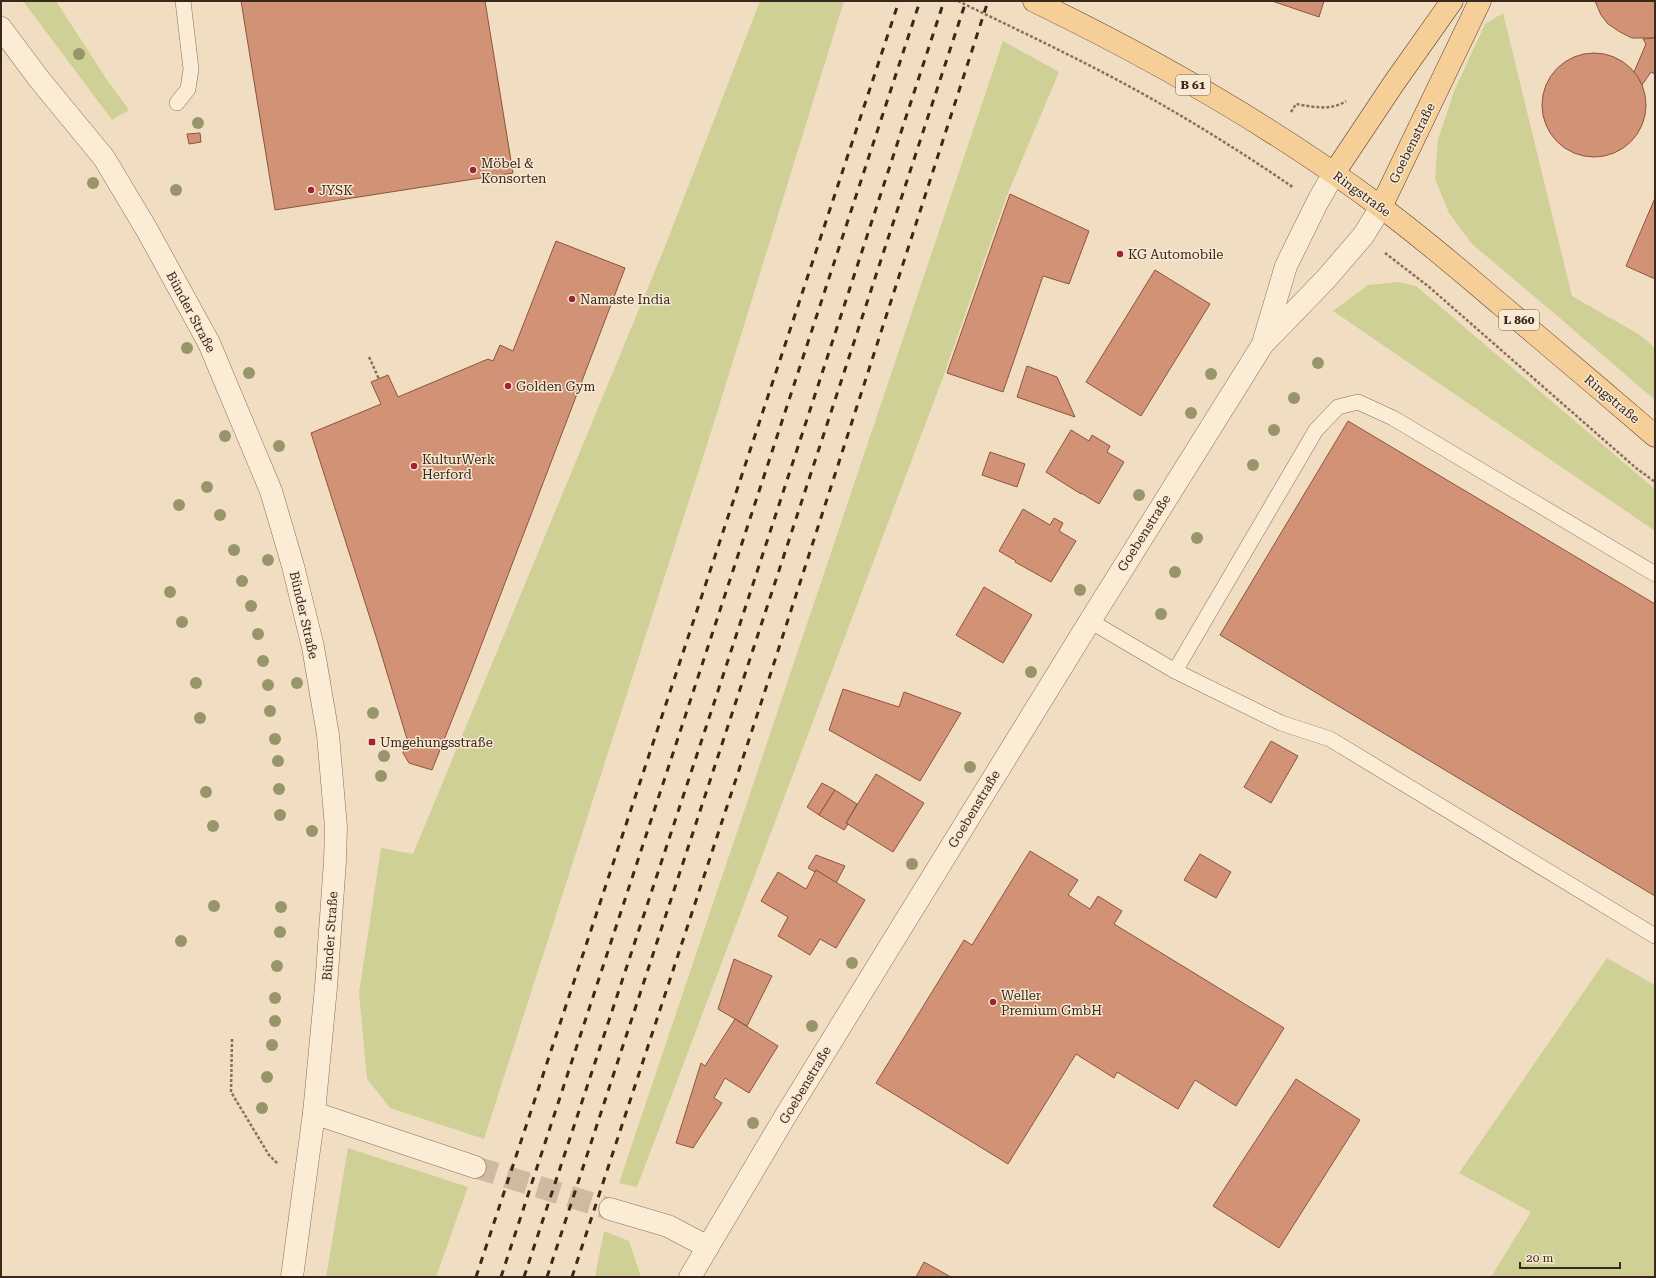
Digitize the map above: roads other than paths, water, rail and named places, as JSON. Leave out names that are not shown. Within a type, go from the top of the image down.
[{"type":"main road","name":"Ringstraße","points":[[1034,1],[1102,34],[1212,95],[1277,135],[1334,173],[1381,207],[1453,265],[1655,436]]},
{"type":"main road","name":"Goebenstraße","points":[[1334,173],[1394,83],[1452,1]]},
{"type":"main road","name":"Goebenstraße","points":[[1381,207],[1480,1]]},
{"type":"street","name":"Bünder Straße","points":[[1,28],[39,79],[104,158],[147,230],[209,343],[271,491],[293,566],[313,647],[327,728],[336,827],[327,979],[314,1114],[292,1277]]},
{"type":"street","name":"Goebenstraße","points":[[1263,344],[1286,266],[1316,203],[1334,173]]},
{"type":"street","name":"Goebenstraße","points":[[690,1277],[786,1115],[1090,621],[1263,344],[1325,280],[1363,236],[1381,207]]},
{"type":"street","points":[[314,1114],[475,1167]]},
{"type":"street","points":[[610,1209],[668,1226],[708,1247]]},
{"type":"lane","points":[[177,103],[188,89],[191,69],[182,1]]},
{"type":"lane","points":[[1175,671],[1316,430],[1338,407],[1358,402],[1393,418],[1655,574]]},
{"type":"lane","points":[[1090,621],[1175,671],[1282,724],[1330,739],[1655,936]]},
{"type":"tunnel","points":[[475,1167],[610,1209]]},
{"type":"railway","points":[[476,1277],[899,1]]},
{"type":"railway","points":[[501,1277],[920,1]]},
{"type":"railway","points":[[524,1277],[944,1]]},
{"type":"railway","points":[[547,1277],[966,1]]},
{"type":"railway","points":[[572,1277],[764,694],[988,1]]},
{"type":"place","name":"Möbel & Konsorten","points":[[473,170]]},
{"type":"place","name":"JYSK","points":[[311,190]]},
{"type":"place","name":"KG Automobile","points":[[1120,254]]},
{"type":"place","name":"Namaste India","points":[[572,299]]},
{"type":"place","name":"Golden Gym","points":[[508,386]]},
{"type":"place","name":"KulturWerk Herford","points":[[414,466]]},
{"type":"place","name":"Umgehungsstraße","points":[[372,742]]},
{"type":"place","name":"Weller Premium GmbH","points":[[993,1002]]}]
